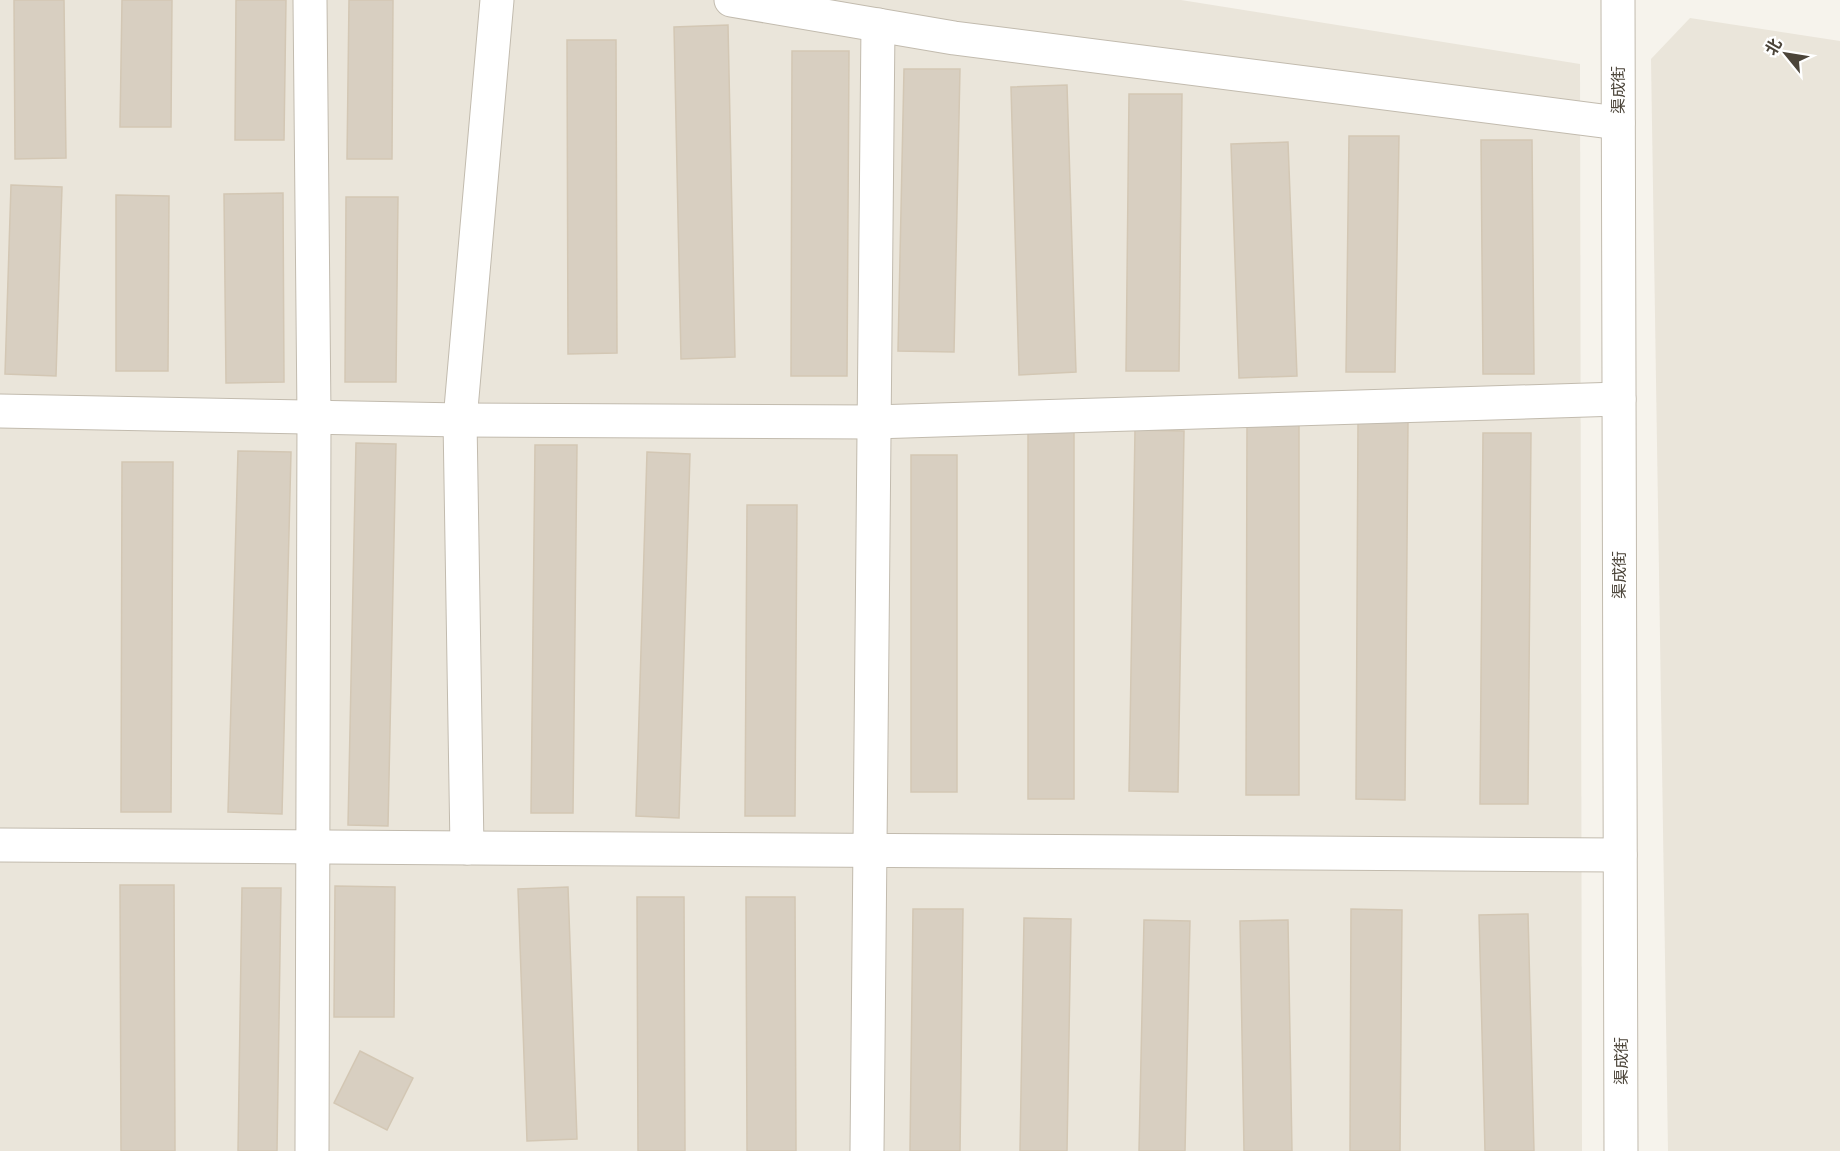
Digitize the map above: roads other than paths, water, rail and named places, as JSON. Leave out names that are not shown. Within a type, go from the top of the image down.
[{"type":"street","points":[[310,0],[314,417],[311,847],[312,1151]]},
{"type":"street","points":[[467,848],[460,420],[497,0]]},
{"type":"street","points":[[731,0],[954,38],[1618,123]]},
{"type":"street","name":"渠成街","points":[[1618,0],[1621,1151]]},
{"type":"street","points":[[867,1151],[878,25]]},
{"type":"street","points":[[0,411],[460,420],[874,422],[1619,399]]},
{"type":"street","points":[[0,845],[1620,855]]}]
